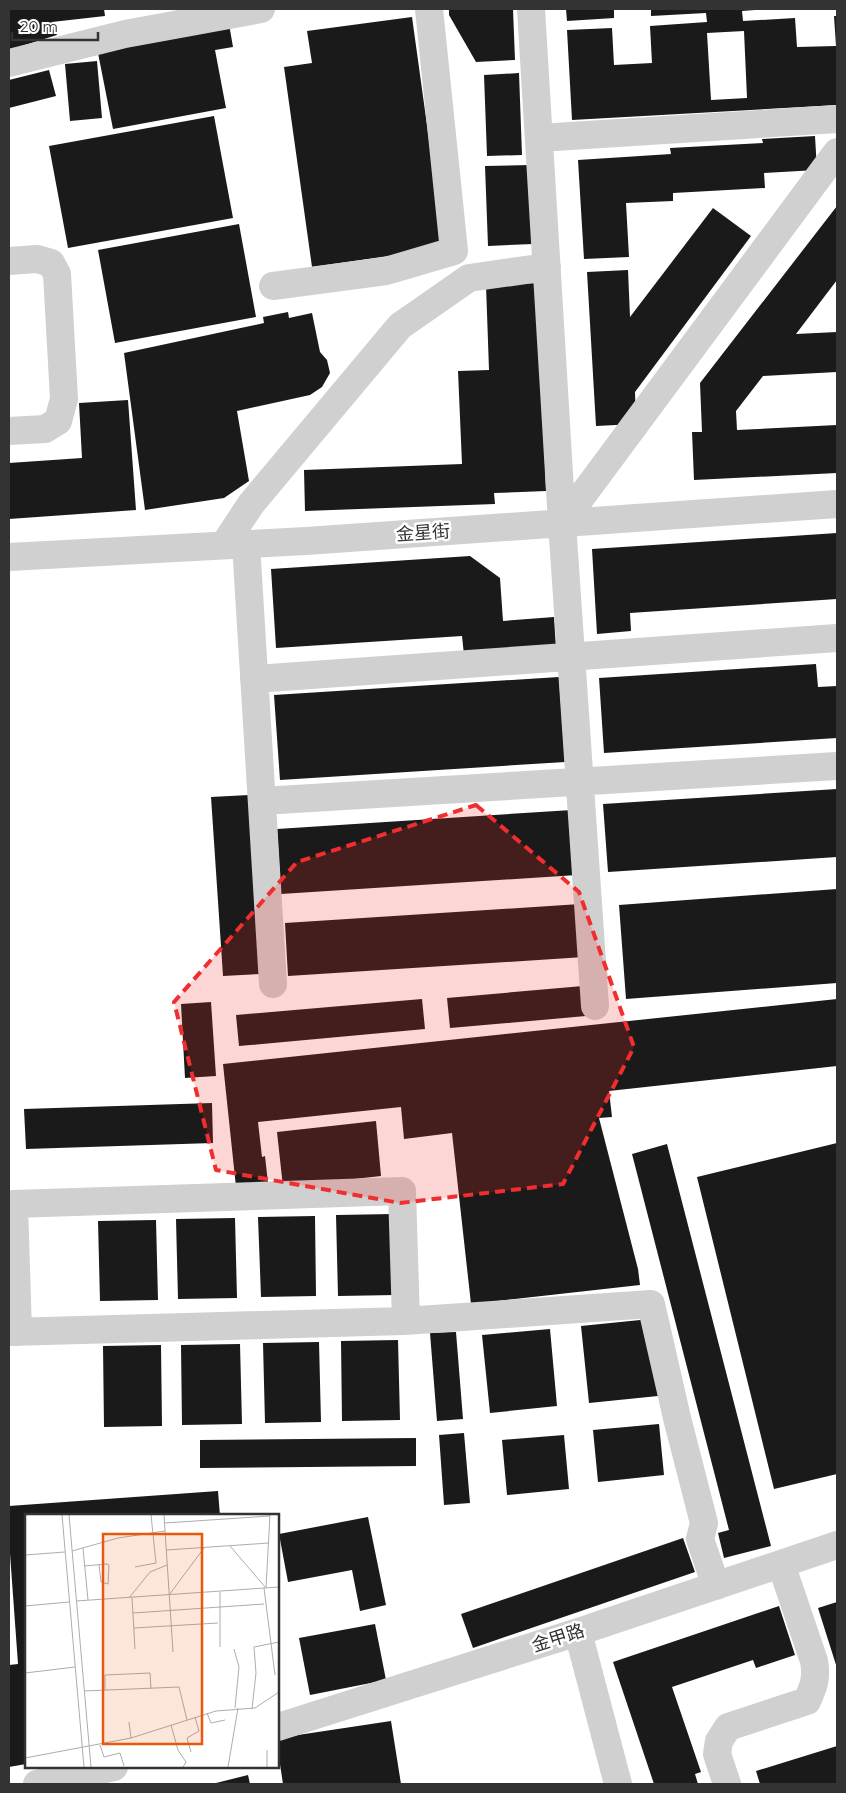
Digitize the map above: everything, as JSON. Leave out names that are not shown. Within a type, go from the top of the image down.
[{"type":"street","points":[[9,63],[125,34],[260,9]]},
{"type":"street","points":[[273,286],[386,272],[454,251],[429,9]]},
{"type":"street","points":[[531,9],[562,523],[595,1006]]},
{"type":"street","points":[[539,138],[837,119]]},
{"type":"street","points":[[562,523],[837,152]]},
{"type":"street","points":[[9,261],[37,260],[51,263],[57,274],[64,398],[58,421],[45,429],[9,431]]},
{"type":"street","points":[[273,984],[254,679],[235,545],[252,504],[400,326],[469,278],[547,267]]},
{"type":"street","name":"金星街","points":[[9,557],[235,545],[837,504]]},
{"type":"street","points":[[254,679],[837,638]]},
{"type":"street","points":[[262,800],[837,766]]},
{"type":"street","points":[[406,1320],[402,1191],[14,1204],[13,1332],[406,1320],[651,1304],[677,1418],[704,1523],[700,1539],[716,1586]]},
{"type":"street","name":"金甲路","points":[[279,1726],[578,1632],[837,1545]]},
{"type":"street","points":[[727,1784],[717,1754],[719,1741],[728,1727],[807,1701],[815,1684],[816,1672],[814,1661],[782,1564]]},
{"type":"street","points":[[578,1632],[618,1784]]},
{"type":"street","points":[[37,1784],[109,1768]]},
{"type":"highlighted area","points":[[476,805],[579,892],[634,1047],[563,1184],[400,1203],[216,1170],[174,1002],[297,862]]},
{"type":"building","points":[[9,9],[104,9],[105,16],[52,22],[57,35],[9,50]]},
{"type":"building","points":[[449,9],[513,9],[515,60],[476,62],[449,15]]},
{"type":"building","points":[[566,9],[614,9],[614,18],[567,21]]},
{"type":"building","points":[[651,9],[755,9],[742,11],[743,21],[795,18],[797,47],[836,46],[834,16],[837,16],[837,105],[572,120],[567,30],[612,28],[614,65],[652,63],[650,26],[707,22],[706,13],[651,16]],"holes":[[[744,31],[747,98],[711,100],[707,33]]]},
{"type":"building","points":[[412,17],[444,248],[312,267],[284,67],[312,63],[307,31]]},
{"type":"building","points":[[229,24],[233,47],[215,50],[226,108],[113,129],[97,48]]},
{"type":"building","points":[[97,61],[102,118],[70,121],[65,64]]},
{"type":"building","points":[[49,70],[56,96],[9,108],[9,80]]},
{"type":"building","points":[[519,73],[522,155],[487,156],[484,75]]},
{"type":"building","points":[[214,116],[233,218],[68,248],[49,146]]},
{"type":"building","points":[[815,136],[817,170],[764,173],[765,188],[673,193],[673,201],[626,203],[629,257],[584,259],[578,160],[671,154],[670,148],[763,143],[762,139]]},
{"type":"building","points":[[530,165],[533,244],[488,246],[485,166]]},
{"type":"building","points":[[837,206],[837,280],[796,334],[837,332],[837,372],[763,376],[736,411],[737,430],[837,425],[837,473],[694,480],[692,432],[702,432],[700,383]]},
{"type":"building","points":[[713,208],[751,236],[635,392],[636,424],[596,426],[587,272],[628,270],[630,317]]},
{"type":"building","points":[[239,224],[256,317],[115,343],[98,250]]},
{"type":"building","points":[[538,283],[546,491],[494,493],[495,504],[305,511],[304,470],[462,464],[458,371],[489,370],[486,285]]},
{"type":"building","points":[[288,312],[289,318],[312,313],[320,352],[327,360],[330,373],[322,387],[310,395],[237,411],[249,481],[224,498],[145,510],[124,353],[264,323],[263,317]]},
{"type":"building","points":[[128,400],[136,510],[9,519],[9,463],[82,458],[79,403]]},
{"type":"building","points":[[837,533],[837,599],[630,613],[631,631],[597,634],[592,549]]},
{"type":"building","points":[[470,556],[500,578],[503,621],[554,617],[556,649],[464,655],[462,636],[276,648],[271,569]]},
{"type":"building","points":[[816,664],[818,687],[837,686],[837,738],[604,753],[599,678]]},
{"type":"building","points":[[559,677],[565,762],[280,780],[274,695]]},
{"type":"building","points":[[837,789],[837,857],[608,872],[603,804]]},
{"type":"building","points":[[249,795],[261,974],[223,976],[211,797]]},
{"type":"building","points":[[572,810],[577,875],[281,894],[277,829]]},
{"type":"building","points":[[837,889],[837,983],[626,999],[619,905]]},
{"type":"building","points":[[580,904],[584,957],[288,976],[285,923]]},
{"type":"building","points":[[583,986],[586,1016],[450,1028],[447,998]]},
{"type":"building","points":[[422,999],[425,1029],[239,1046],[236,1015]]},
{"type":"building","points":[[837,999],[837,1066],[609,1091],[612,1117],[599,1118],[638,1269],[640,1285],[471,1304],[452,1133],[404,1139],[401,1107],[258,1122],[262,1157],[265,1156],[268,1183],[236,1187],[223,1064]]},
{"type":"building","points":[[211,1002],[216,1076],[185,1078],[181,1004]]},
{"type":"building","points":[[212,1103],[213,1143],[26,1149],[24,1109]]},
{"type":"building","points":[[376,1121],[381,1176],[283,1187],[277,1132]]},
{"type":"building","points":[[837,1143],[837,1474],[774,1489],[697,1177]]},
{"type":"building","points":[[667,1144],[771,1546],[724,1558],[718,1533],[729,1530],[632,1154]]},
{"type":"building","points":[[393,1214],[396,1295],[338,1296],[336,1215]]},
{"type":"building","points":[[315,1216],[316,1296],[261,1297],[258,1217]]},
{"type":"building","points":[[235,1218],[237,1298],[178,1299],[176,1219]]},
{"type":"building","points":[[156,1220],[158,1300],[100,1301],[98,1221]]},
{"type":"building","points":[[650,1319],[658,1396],[589,1403],[581,1326]]},
{"type":"building","points":[[550,1329],[557,1406],[490,1413],[482,1335]]},
{"type":"building","points":[[456,1332],[463,1419],[437,1421],[430,1333]]},
{"type":"building","points":[[398,1340],[400,1420],[342,1421],[341,1341]]},
{"type":"building","points":[[319,1342],[321,1422],[265,1423],[263,1343]]},
{"type":"building","points":[[240,1344],[242,1424],[182,1425],[181,1345]]},
{"type":"building","points":[[161,1345],[162,1426],[104,1427],[103,1346]]},
{"type":"building","points":[[659,1424],[664,1475],[598,1482],[593,1430]]},
{"type":"building","points":[[464,1433],[470,1503],[444,1505],[439,1435]]},
{"type":"building","points":[[564,1435],[569,1489],[507,1495],[502,1440]]},
{"type":"building","points":[[416,1438],[416,1466],[200,1468],[200,1440]]},
{"type":"building","points":[[218,1491],[220,1514],[25,1514],[25,1764],[9,1767],[9,1665],[18,1664],[9,1540],[9,1506]]},
{"type":"building","points":[[368,1517],[386,1605],[360,1611],[352,1570],[288,1582],[279,1534]]},
{"type":"building","points":[[683,1538],[695,1572],[473,1648],[461,1614]]},
{"type":"building","points":[[837,1602],[837,1668],[818,1608]]},
{"type":"building","points":[[779,1606],[795,1655],[756,1668],[753,1660],[672,1687],[701,1772],[695,1774],[698,1784],[654,1784],[613,1662]]},
{"type":"building","points":[[375,1624],[386,1680],[310,1695],[299,1638]]},
{"type":"building","points":[[391,1721],[401,1784],[283,1784],[279,1758],[279,1738]]},
{"type":"building","points":[[837,1746],[837,1784],[760,1784],[756,1771]]},
{"type":"building","points":[[248,1775],[250,1784],[212,1784]]}]
